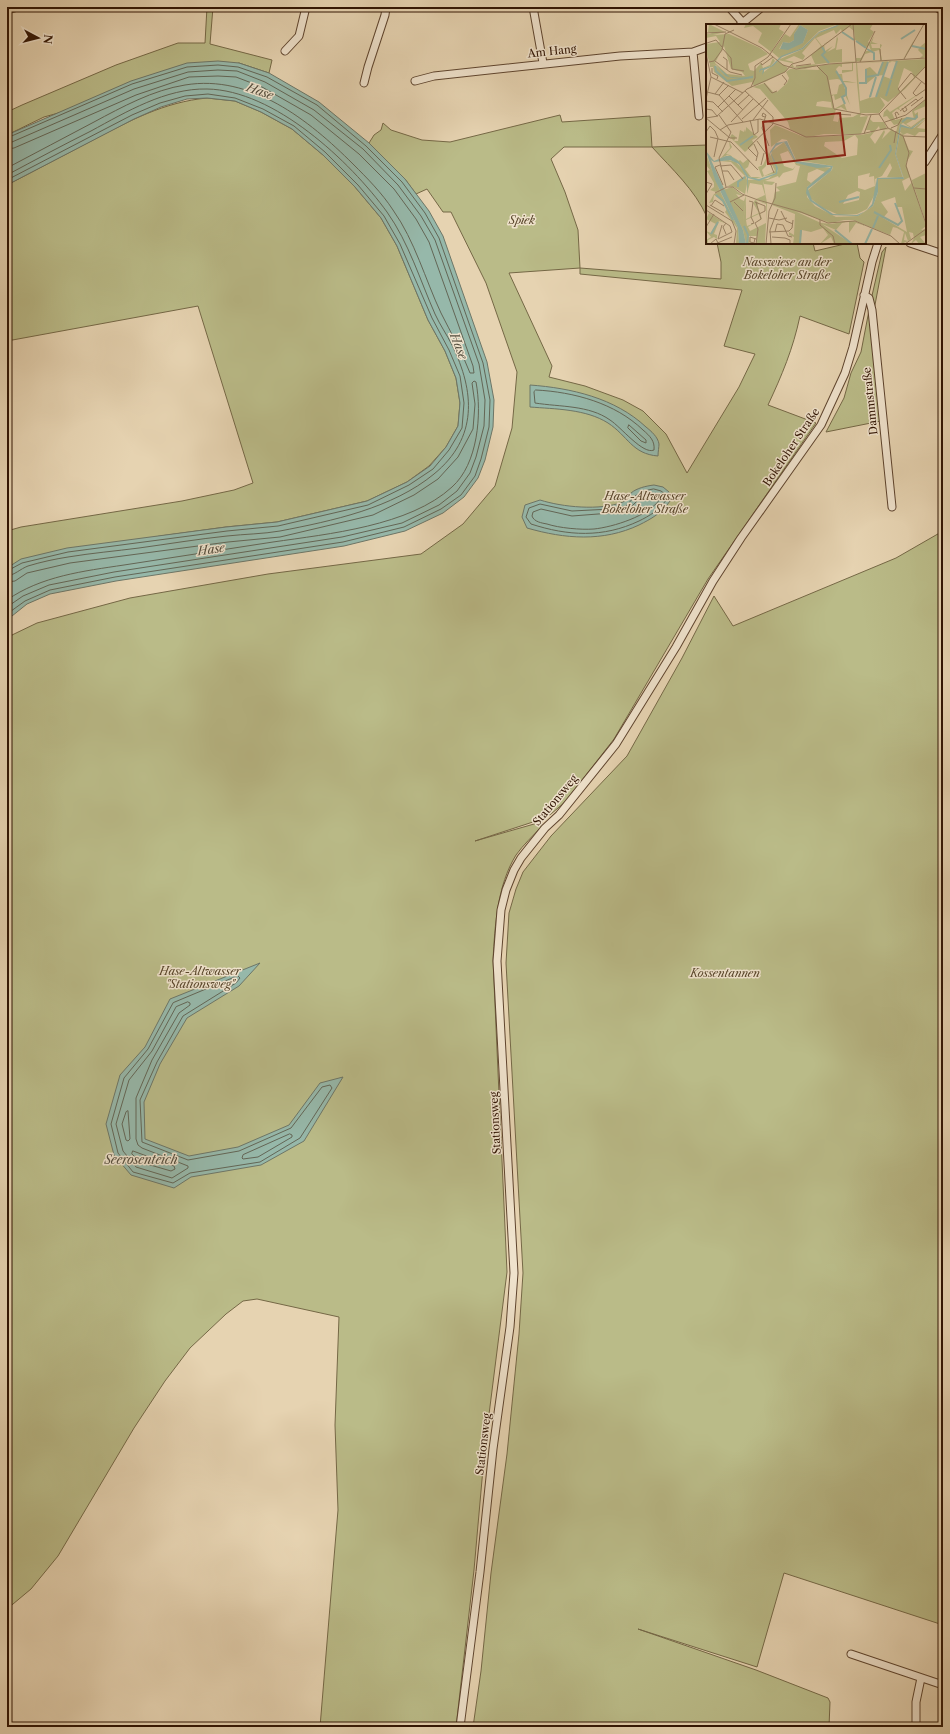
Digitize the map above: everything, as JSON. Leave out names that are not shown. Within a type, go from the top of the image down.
[{"type":"street","points":[[7,10],[18,7]]},
{"type":"street","points":[[285,52],[299,36],[306,7]]},
{"type":"street","points":[[364,83],[385,15],[386,7]]},
{"type":"street","points":[[533,7],[543,63]]},
{"type":"street","points":[[729,7],[743,24],[762,7]]},
{"type":"street","points":[[936,7],[943,11]]},
{"type":"street","name":"Am Hang","points":[[415,81],[434,76],[543,63],[620,56],[693,52],[706,47]]},
{"type":"street","points":[[693,52],[699,116]]},
{"type":"street","points":[[926,160],[943,134]]},
{"type":"street","name":"Bokeloher Straße","points":[[713,581],[741,538],[821,425],[845,373],[853,347],[864,296],[878,244]]},
{"type":"street","points":[[913,244],[943,254]]},
{"type":"street","name":"Dammstraße","points":[[864,296],[869,298],[872,310],[892,508]]},
{"type":"street","name":"Stationsweg","points":[[460,1727],[480,1572],[493,1449],[510,1327],[514,1273],[497,961],[501,910],[506,890],[514,870],[545,828],[559,815],[616,744],[676,647],[713,581]]},
{"type":"street","points":[[851,1654],[943,1685]]},
{"type":"street","points":[[916,1727],[916,1702],[921,1678]]},
{"type":"green space","points":[[207,7],[213,7],[210,44],[272,60],[269,73],[239,63],[44,117],[7,135],[7,112],[22,105],[116,65],[178,43],[205,43]]},
{"type":"green space","points":[[207,98],[235,101],[261,112],[292,129],[323,155],[355,187],[381,218],[397,246],[428,320],[445,351],[456,378],[460,403],[458,426],[446,447],[429,466],[407,482],[367,501],[277,522],[160,536],[7,568],[7,531],[21,527],[182,501],[234,490],[253,483],[198,306],[7,341],[7,185],[119,126],[161,108],[191,100]]},
{"type":"green space","points":[[560,115],[562,122],[650,116],[652,147],[564,147],[551,159],[565,192],[578,230],[580,268],[721,279],[721,262],[717,244],[813,244],[815,251],[845,244],[857,244],[860,258],[864,262],[849,334],[800,316],[787,362],[768,405],[816,423],[708,579],[614,739],[565,802],[551,814],[539,820],[475,841],[541,822],[541,827],[519,851],[510,867],[498,906],[495,933],[493,960],[507,1272],[485,1446],[474,1570],[456,1727],[320,1727],[338,1510],[335,1425],[339,1317],[257,1299],[243,1301],[226,1314],[190,1348],[165,1381],[134,1428],[58,1556],[31,1589],[7,1609],[7,643],[12,635],[37,623],[130,598],[268,574],[421,554],[463,524],[495,486],[512,428],[517,372],[486,283],[451,212],[443,212],[427,189],[416,194],[405,179],[369,143],[374,135],[381,130],[383,123],[391,130],[422,140],[450,142]],"holes":[[[580,268],[580,274],[742,290],[724,346],[755,354],[739,387],[687,473],[666,434],[643,411],[623,400],[585,386],[549,377],[552,366],[509,273]]]},
{"type":"green space","points":[[706,145],[706,215],[690,189],[652,147]]},
{"type":"green space","points":[[886,247],[874,310],[881,421],[826,432],[844,398],[851,373],[861,352],[882,252]]},
{"type":"green space","name":"Kossentannen","points":[[943,531],[943,1625],[784,1573],[757,1667],[638,1629],[756,1670],[828,1698],[830,1702],[829,1727],[473,1727],[507,1454],[519,1334],[523,1273],[506,963],[509,913],[516,889],[523,872],[551,836],[627,756],[682,658],[714,596],[733,626],[896,558]]},
{"type":"water","name":"Hase","points":[[218,61],[239,63],[269,73],[319,102],[369,143],[405,179],[429,211],[443,236],[487,362],[494,400],[493,427],[485,460],[478,478],[464,497],[443,513],[405,531],[344,546],[116,581],[50,594],[27,604],[7,620],[7,568],[21,559],[67,548],[226,527],[277,522],[367,501],[407,482],[430,466],[446,447],[458,426],[460,403],[456,378],[445,351],[428,320],[397,246],[381,218],[355,187],[323,155],[292,129],[261,112],[235,101],[207,98],[187,99],[161,107],[134,119],[7,185],[7,135],[131,81],[187,63]]},
{"type":"water","points":[[530,385],[545,386],[577,392],[592,396],[621,409],[634,417],[656,437],[659,444],[658,456],[649,455],[642,452],[631,444],[615,428],[599,418],[570,410],[530,407]]},
{"type":"water","points":[[654,485],[663,487],[669,492],[670,501],[667,505],[656,515],[643,523],[612,534],[584,537],[555,535],[527,528],[522,517],[525,505],[540,500],[559,505],[581,507],[614,505],[626,500],[631,493],[636,490]]},
{"type":"water","name":"Seerosenteich","points":[[260,963],[239,986],[187,1018],[160,1064],[144,1102],[145,1139],[189,1156],[238,1147],[289,1125],[320,1083],[343,1077],[304,1141],[261,1165],[191,1177],[174,1188],[131,1175],[114,1155],[106,1124],[120,1075],[145,1047],[170,999]]},
{"type":"park label","name":"Spiek","points":[[522,220]]},
{"type":"park label","name":"Nasswiese an der Bokeloher Straße","points":[[787,268]]},
{"type":"park label","name":"Hase-Altwasser Bokeloher Straße","points":[[645,502]]},
{"type":"park label","name":"Hase-Altwasser \"Stationsweg\"","points":[[200,977]]}]
